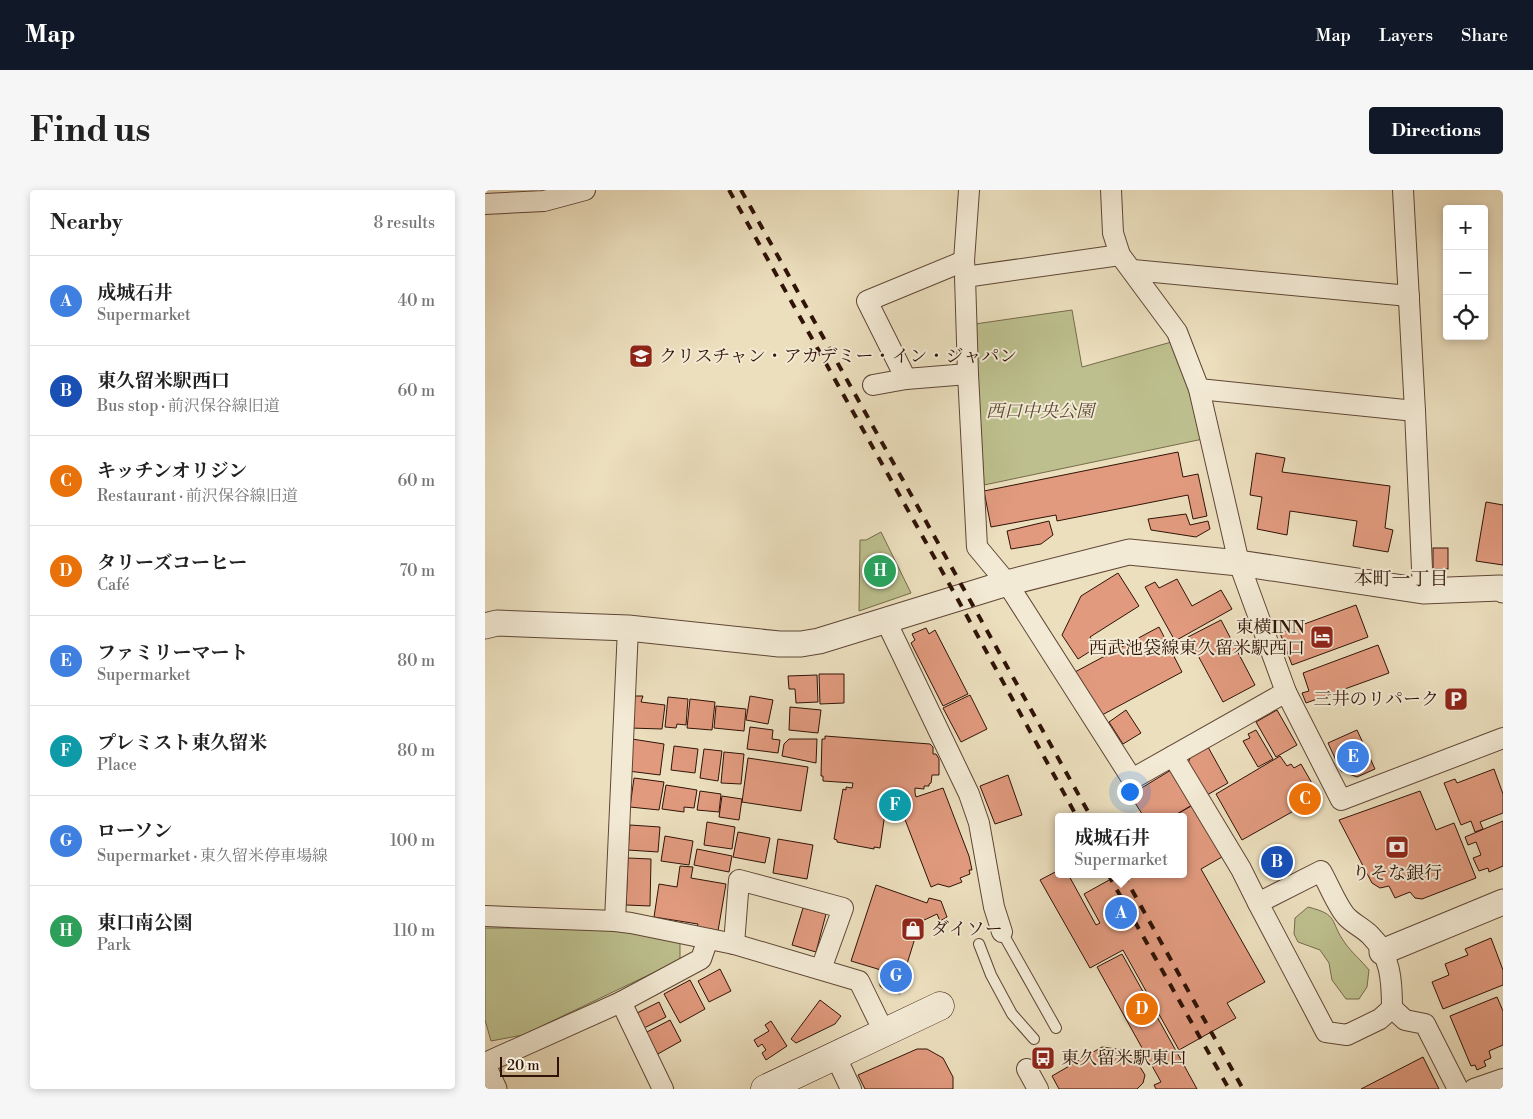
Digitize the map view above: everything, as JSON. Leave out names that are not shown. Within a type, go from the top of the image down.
[{"type":"main road","points":[[765,1089],[940,1006]]},
{"type":"street","points":[[969,190],[965,269],[968,374],[977,547],[1007,583],[1132,779],[1286,692]]},
{"type":"street","points":[[1111,190],[1113,233],[1127,263],[1177,332],[1199,390],[1239,562],[1286,692],[1341,800],[1503,738]]},
{"type":"street","points":[[1403,190],[1423,591]]},
{"type":"street","points":[[485,204],[544,201],[579,191]]},
{"type":"street","points":[[906,379],[867,301],[965,269],[1127,263],[1409,296]]},
{"type":"street","points":[[873,384],[906,379],[968,374]]},
{"type":"street","points":[[1199,390],[1415,411]]},
{"type":"street","points":[[485,626],[497,623],[628,628],[779,644],[801,644],[886,621],[1007,583],[1129,552],[1239,562],[1423,591],[1500,588],[1503,590]]},
{"type":"street","points":[[886,621],[969,794],[979,823],[994,907],[1002,932]]},
{"type":"street","points":[[615,921],[628,628]]},
{"type":"street","points":[[1173,756],[1241,870],[1259,904],[1261,912],[1326,1032],[1347,1035],[1380,1019],[1392,1008]]},
{"type":"street","points":[[1259,904],[1321,871],[1345,916],[1372,936],[1382,952],[1389,967],[1391,978],[1392,1008],[1405,1020],[1425,1024],[1458,1089]]},
{"type":"street","points":[[734,944],[739,880],[843,908],[821,969]]},
{"type":"street","points":[[1382,952],[1503,902]]},
{"type":"street","points":[[485,916],[615,921],[734,944],[821,969],[859,981],[884,1032]]},
{"type":"street","points":[[485,1063],[621,1002],[701,959],[708,939]]},
{"type":"street","points":[[621,1002],[663,1089]]},
{"type":"street","points":[[835,1056],[851,1089]]},
{"type":"street","points":[[1027,1069],[1038,1089]]},
{"type":"street","points":[[485,1070],[494,1089]]},
{"type":"street","points":[[1474,1089],[1503,1079]]},
{"type":"lane","points":[[1002,932],[1055,1028]]},
{"type":"lane","points":[[979,944],[991,975],[1012,1014],[1033,1039]]},
{"type":"green space","name":"西口中央公園","points":[[1072,310],[1082,367],[1175,341],[1192,390],[1203,439],[984,485],[975,324]]},
{"type":"green space","points":[[881,532],[911,593],[859,611],[860,540],[866,540]]},
{"type":"green space","points":[[1308,907],[1330,916],[1347,946],[1369,970],[1367,987],[1359,999],[1346,999],[1332,980],[1329,963],[1320,950],[1298,942],[1294,934],[1295,918]]},
{"type":"green space","points":[[485,928],[616,928],[680,942],[680,960],[523,1035],[491,1041],[485,1020]]},
{"type":"building","points":[[1178,452],[1183,477],[1198,474],[1207,516],[1193,519],[1188,495],[1057,521],[1056,515],[991,527],[984,491]]},
{"type":"building","points":[[1256,453],[1285,458],[1282,472],[1390,486],[1385,528],[1393,530],[1388,552],[1353,546],[1357,521],[1290,511],[1287,535],[1257,529],[1262,497],[1250,495]]},
{"type":"building","points":[[1486,502],[1503,505],[1503,565],[1476,561]]},
{"type":"building","points":[[1186,514],[1190,525],[1208,521],[1210,529],[1196,537],[1151,530],[1148,519]]},
{"type":"building","points":[[1049,521],[1053,535],[1041,544],[1011,549],[1007,531]]},
{"type":"building","points":[[1433,548],[1448,548],[1448,569],[1433,569]]},
{"type":"building","points":[[1118,573],[1139,606],[1090,637],[1097,647],[1078,659],[1062,635],[1081,596]]},
{"type":"building","points":[[1177,579],[1192,606],[1221,590],[1232,609],[1175,641],[1145,587],[1155,582],[1159,588]]},
{"type":"building","points":[[1356,605],[1368,637],[1292,665],[1280,633]]},
{"type":"building","points":[[1221,620],[1255,685],[1223,702],[1188,637]]},
{"type":"building","points":[[1159,627],[1182,672],[1102,715],[1075,672]]},
{"type":"building","points":[[926,628],[929,634],[935,630],[968,694],[943,706],[911,643],[915,640],[912,634]]},
{"type":"building","points":[[1378,645],[1389,673],[1306,703],[1302,693],[1309,691],[1303,673]]},
{"type":"building","points":[[819,674],[844,674],[844,703],[820,704]]},
{"type":"building","points":[[817,675],[818,702],[796,703],[795,689],[789,689],[788,676]]},
{"type":"building","points":[[970,695],[987,729],[961,742],[943,708]]},
{"type":"building","points":[[633,696],[643,696],[641,702],[665,705],[662,729],[630,728]]},
{"type":"building","points":[[750,696],[773,700],[768,724],[746,720]]},
{"type":"building","points":[[668,697],[688,699],[686,725],[677,724],[676,728],[665,727]]},
{"type":"building","points":[[690,699],[715,702],[712,730],[687,728]]},
{"type":"building","points":[[716,706],[746,709],[744,731],[714,728]]},
{"type":"building","points":[[790,707],[821,710],[818,733],[789,730]]},
{"type":"building","points":[[1126,710],[1141,733],[1123,744],[1109,722]]},
{"type":"building","points":[[1277,710],[1297,745],[1276,757],[1256,722]]},
{"type":"building","points":[[750,727],[773,730],[772,739],[780,740],[778,753],[747,749]]},
{"type":"building","points":[[1256,730],[1273,759],[1258,767],[1243,741],[1250,738],[1248,734]]},
{"type":"building","points":[[1357,730],[1375,769],[1357,777],[1341,771],[1328,743]]},
{"type":"building","points":[[825,736],[930,744],[933,747],[933,754],[936,754],[939,759],[939,775],[932,775],[929,786],[924,786],[924,789],[915,788],[915,793],[916,797],[943,788],[969,856],[972,870],[969,870],[970,874],[960,878],[962,882],[949,887],[938,884],[931,887],[904,817],[885,813],[880,848],[874,847],[874,849],[837,842],[834,839],[843,789],[846,790],[846,787],[852,788],[853,783],[823,781],[823,776],[821,776],[822,739],[825,739]]},
{"type":"building","points":[[632,739],[664,744],[660,775],[628,771]]},
{"type":"building","points":[[789,739],[817,739],[816,763],[782,756],[784,744]]},
{"type":"building","points":[[674,746],[698,749],[695,773],[671,770]]},
{"type":"building","points":[[1208,747],[1228,783],[1207,795],[1188,763],[1191,756]]},
{"type":"building","points":[[704,749],[722,751],[718,781],[700,778]]},
{"type":"building","points":[[724,752],[744,754],[741,784],[721,783]]},
{"type":"building","points":[[1280,756],[1287,766],[1291,764],[1294,768],[1301,764],[1313,785],[1308,787],[1315,799],[1242,840],[1216,794]]},
{"type":"building","points":[[748,758],[808,767],[801,811],[742,802]]},
{"type":"building","points":[[1494,769],[1503,794],[1503,813],[1480,822],[1483,829],[1475,832],[1471,821],[1461,825],[1444,783],[1455,779],[1457,783]]},
{"type":"building","points":[[1171,770],[1192,805],[1179,813],[1141,813],[1130,795]]},
{"type":"building","points":[[1008,775],[1022,815],[995,824],[980,786]]},
{"type":"building","points":[[634,778],[664,782],[659,810],[630,807]]},
{"type":"building","points":[[666,785],[697,790],[694,808],[684,807],[684,812],[662,809]]},
{"type":"building","points":[[700,791],[721,794],[719,812],[697,810]]},
{"type":"building","points":[[1420,791],[1436,830],[1454,823],[1476,878],[1422,899],[1415,898],[1410,892],[1395,898],[1389,886],[1380,888],[1372,883],[1339,820]]},
{"type":"building","points":[[722,796],[742,799],[739,820],[719,817]]},
{"type":"building","points":[[1193,805],[1222,857],[1201,869],[1265,982],[1227,1003],[1236,1018],[1179,1050],[1123,950],[1090,968],[1040,880],[1055,872],[1055,878],[1070,878],[1096,925],[1100,923],[1084,894],[1113,878],[1187,878],[1187,813],[1179,813]]},
{"type":"building","points":[[1503,821],[1503,866],[1489,872],[1488,868],[1479,871],[1473,858],[1481,855],[1476,842],[1468,845],[1465,837]]},
{"type":"building","points":[[707,822],[735,827],[732,849],[704,845]]},
{"type":"building","points":[[630,825],[660,827],[658,852],[628,850]]},
{"type":"building","points":[[738,832],[770,838],[765,863],[733,857]]},
{"type":"building","points":[[665,836],[693,841],[689,865],[661,861]]},
{"type":"building","points":[[778,839],[813,845],[807,879],[773,873]]},
{"type":"building","points":[[697,849],[732,856],[729,872],[694,865]]},
{"type":"building","points":[[628,858],[651,859],[650,906],[626,905]]},
{"type":"building","points":[[680,866],[693,867],[691,878],[726,884],[718,931],[697,927],[698,924],[654,917],[659,884],[677,887]]},
{"type":"building","points":[[876,885],[927,903],[929,898],[941,901],[947,917],[940,921],[937,914],[920,922],[902,980],[900,994],[887,991],[880,986],[881,970],[851,961]]},
{"type":"building","points":[[803,908],[826,914],[816,952],[792,945]]},
{"type":"building","points":[[1491,938],[1503,970],[1503,985],[1443,1009],[1432,982],[1449,975],[1445,964],[1468,955],[1465,949]]},
{"type":"building","points":[[1122,954],[1197,1089],[1156,1089],[1154,1085],[1161,1082],[1097,967]]},
{"type":"building","points":[[720,969],[731,991],[709,1002],[698,981]]},
{"type":"building","points":[[690,980],[705,1009],[680,1023],[664,994]]},
{"type":"building","points":[[1497,997],[1503,1011],[1503,1045],[1489,1051],[1491,1058],[1484,1061],[1486,1066],[1477,1070],[1475,1065],[1471,1066],[1450,1016]]},
{"type":"building","points":[[820,1000],[841,1016],[835,1024],[796,1043],[791,1039]]},
{"type":"building","points":[[659,1002],[666,1017],[644,1028],[637,1013]]},
{"type":"building","points":[[670,1020],[681,1041],[656,1055],[645,1033]]},
{"type":"building","points":[[771,1021],[787,1046],[766,1060],[762,1053],[766,1050],[762,1044],[758,1047],[754,1040],[769,1031],[765,1025]]},
{"type":"building","points":[[1102,1047],[1130,1051],[1145,1075],[1143,1083],[1137,1089],[1059,1089],[1052,1076]]},
{"type":"building","points":[[917,1049],[927,1049],[943,1058],[953,1077],[953,1089],[865,1089],[858,1075]]},
{"type":"building","points":[[1423,1057],[1439,1089],[1361,1089]]},
{"type":"railway","points":[[729,190],[1075,813]]},
{"type":"railway","points":[[741,190],[1089,813]]},
{"type":"railway","points":[[1110,878],[1229,1089]]},
{"type":"railway","points":[[1125,878],[1243,1089]]},
{"type":"place","name":"クリスチャン・アカデミー・イン・ジャパン","points":[[641,356]]},
{"type":"place","name":"東口南公園","points":[[880,571]]},
{"type":"place","name":"東横INN 西武池袋線東久留米駅西口","points":[[1322,637]]},
{"type":"place","name":"三井のリパーク","points":[[1456,699]]},
{"type":"place","name":"ファミリーマート","points":[[1353,757]]},
{"type":"place","name":"キッチンオリジン","points":[[1305,799]]},
{"type":"place","name":"プレミスト東久留米","points":[[895,805]]},
{"type":"place","name":"りそな銀行","points":[[1397,847]]},
{"type":"place","name":"東久留米駅西口","points":[[1277,862]]},
{"type":"place","name":"成城石井","points":[[1121,913]]},
{"type":"place","name":"ダイソー","points":[[913,929]]},
{"type":"place","name":"ローソン","points":[[896,976]]},
{"type":"place","name":"タリーズコーヒー","points":[[1142,1009]]},
{"type":"place","name":"東久留米駅東口","points":[[1043,1058]]},
{"type":"district","name":"本町一丁目","points":[[1401,579]]}]
